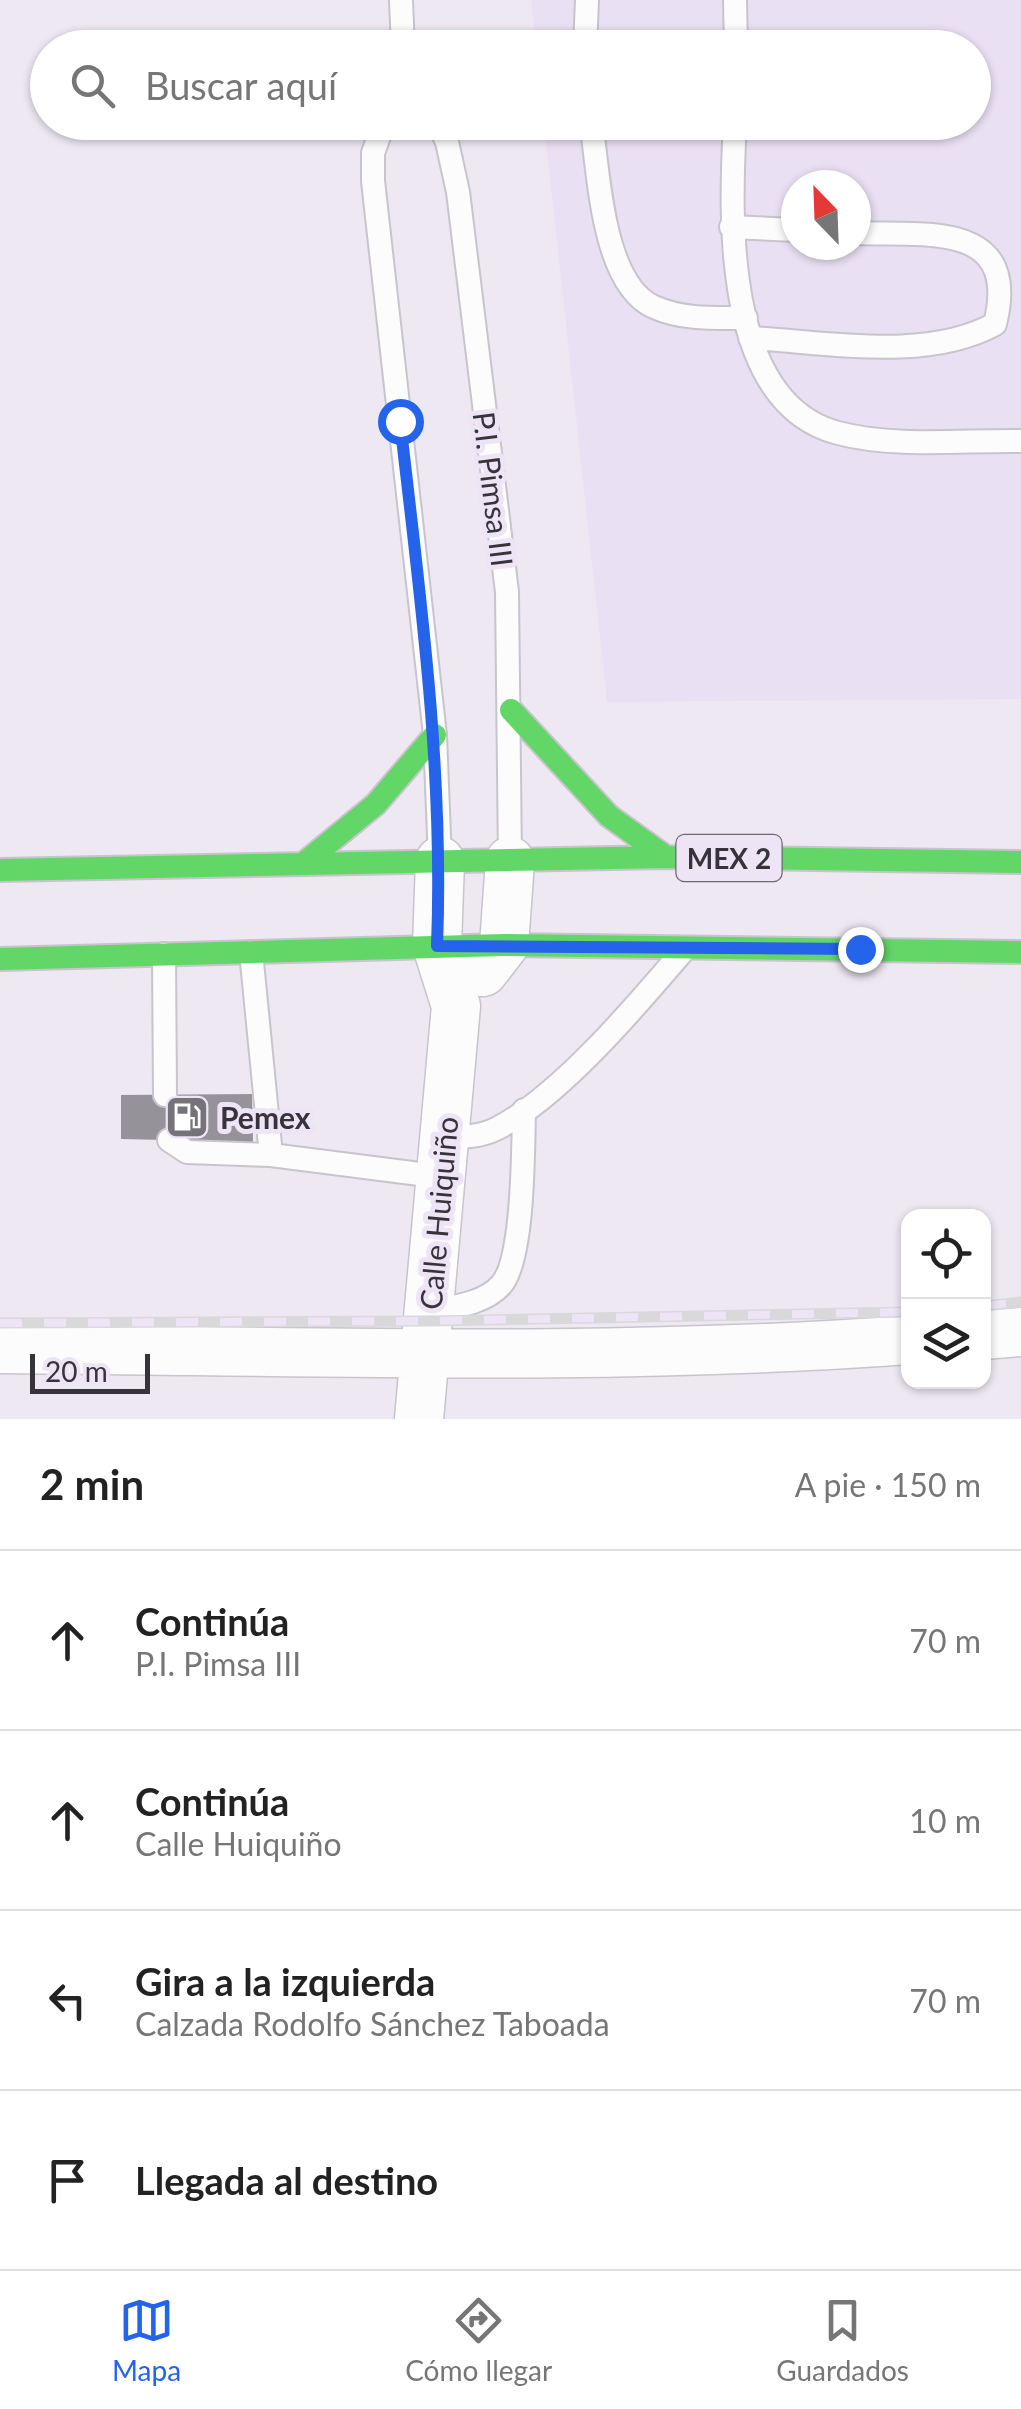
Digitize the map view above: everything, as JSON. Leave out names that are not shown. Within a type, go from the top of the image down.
[{"type":"main road","points":[[511,710],[609,816],[666,857]]},
{"type":"main road","points":[[303,864],[376,804],[435,735]]},
{"type":"main road","name":"MEX 2","points":[[0,870],[666,857],[1021,862]]},
{"type":"main road","points":[[0,959],[437,946],[1021,952]]},
{"type":"street","name":"Calle Huiquiño","points":[[419,1419],[456,1006],[437,946],[440,860]]},
{"type":"street","points":[[456,1006],[504,946],[510,861]]},
{"type":"street","points":[[0,1349],[427,1332],[824,1346],[901,1340]]},
{"type":"street","points":[[991,1334],[1021,1332]]},
{"type":"lane","points":[[401,0],[402,30]]},
{"type":"lane","points":[[586,30],[587,0]]},
{"type":"lane","points":[[735,0],[736,30]]},
{"type":"lane","points":[[378,140],[373,154],[373,182],[435,735],[440,860]]},
{"type":"lane","name":"P.I. Pimsa III","points":[[446,140],[458,192],[506,592],[511,710],[510,861]]},
{"type":"lane","points":[[594,140],[614,256],[629,289],[651,306],[679,316],[748,328],[920,344],[950,342],[995,324],[1005,299],[1003,270],[991,250],[965,238],[871,234]]},
{"type":"lane","points":[[733,140],[734,266],[748,328],[781,394],[803,417],[834,432],[872,440],[1021,440]]},
{"type":"lane","points":[[731,227],[781,229]]},
{"type":"lane","points":[[168,1140],[187,1152],[444,1157],[524,1110],[636,1006],[687,946]]},
{"type":"lane","points":[[250,952],[271,1154]]},
{"type":"lane","points":[[164,954],[164,1095]]},
{"type":"lane","points":[[427,1332],[502,1284],[517,1236],[524,1110]]},
{"type":"shaded area","points":[[531,0],[1021,0],[1021,699],[607,702],[546,140],[991,140],[991,30],[534,30]]},
{"type":"building","name":"Pemex","points":[[252,1094],[253,1142],[121,1139],[121,1095]]},
{"type":"railway","points":[[991,1305],[1021,1302]]},
{"type":"railway","points":[[0,1323],[428,1321],[901,1312]]},
{"type":"traffic: fast","points":[[511,710],[609,816],[666,857]]},
{"type":"traffic: fast","points":[[303,864],[376,804],[435,735]]},
{"type":"traffic: fast","points":[[0,870],[666,857],[1021,862]]},
{"type":"traffic: fast","points":[[0,959],[504,945],[1021,952]]},
{"type":"place","name":"Pemex","points":[[187,1117]]},
{"type":"route","points":[[400,421],[435,735],[440,860],[437,946],[860,949]]}]
